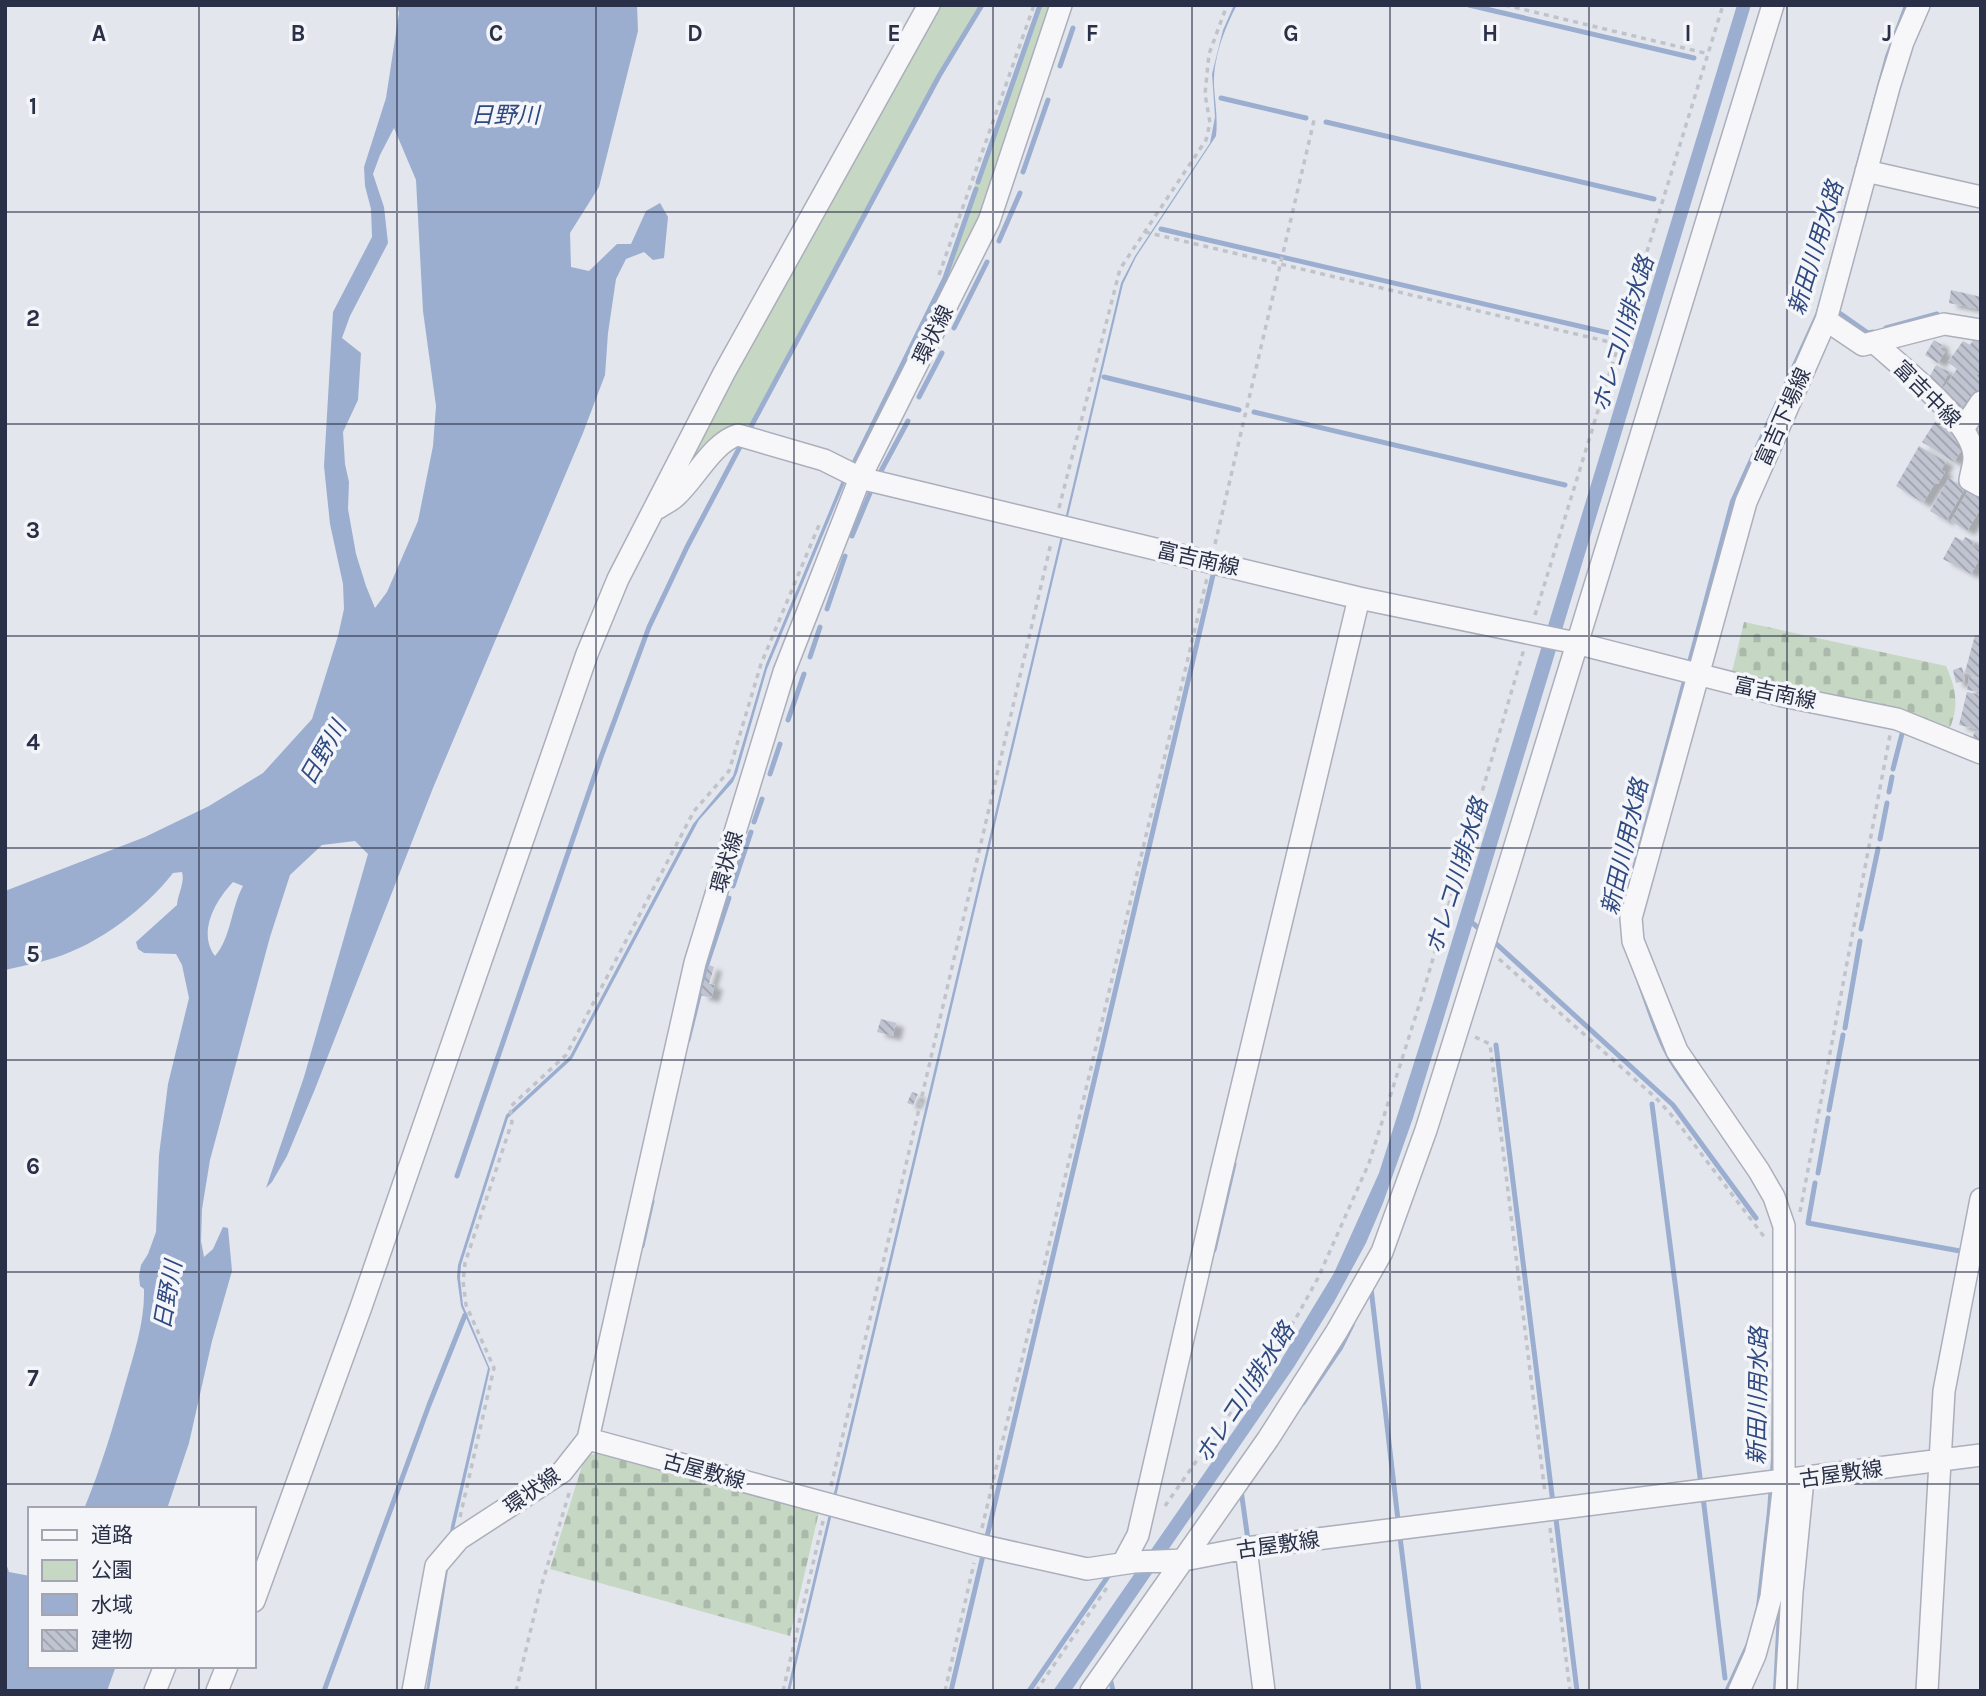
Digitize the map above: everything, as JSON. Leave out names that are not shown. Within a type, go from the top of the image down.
[{"type":"street","points":[[256,1596],[366,1294],[587,654],[618,579],[730,362],[929,5]]},
{"type":"street","name":"環状線","points":[[413,1691],[436,1566],[459,1539],[562,1472],[588,1439],[695,963],[784,672],[860,478],[989,221],[1061,5]]},
{"type":"street","points":[[1091,1691],[1178,1560],[1268,1439],[1362,1291],[1382,1252],[1426,1130],[1458,1028],[1571,642],[1773,5]]},
{"type":"street","name":"富吉下場線","points":[[1784,1226],[1774,1197],[1759,1171],[1676,1051],[1633,942],[1631,918],[1746,502],[1826,320],[1903,42],[1919,5]]},
{"type":"street","points":[[1866,171],[1981,197]]},
{"type":"street","points":[[1826,320],[1863,345],[1944,324],[1981,330]]},
{"type":"street","name":"富吉中線","points":[[1875,343],[1933,394],[1963,429],[1975,456],[1970,480],[1981,486]]},
{"type":"street","points":[[1963,429],[1981,402]]},
{"type":"street","name":"富吉南線","points":[[653,511],[676,497],[720,446],[738,435],[824,460],[860,478],[1360,598],[1571,642],[1783,696],[1893,719],[1920,727],[1981,753]]},
{"type":"street","points":[[1128,1562],[1138,1535],[1219,1182],[1360,598]]},
{"type":"street","points":[[1927,1691],[1944,1391],[1981,1199]]},
{"type":"street","points":[[1784,1226],[1793,1480],[1792,1592],[1786,1691]]},
{"type":"street","name":"古屋敷線","points":[[588,1439],[979,1545],[1087,1569],[1128,1562],[1178,1560],[1246,1548],[1981,1455]]},
{"type":"street","points":[[1739,1691],[1755,1655],[1772,1597],[1793,1480]]},
{"type":"street","points":[[1246,1548],[1264,1691]]},
{"type":"street","points":[[155,1691],[164,1668]]},
{"type":"street","points":[[217,1691],[226,1668]]},
{"type":"path","points":[[934,285],[1034,5]]},
{"type":"path","points":[[783,1691],[1055,525],[1121,269],[1206,140],[1210,123],[1205,94],[1209,54],[1227,5]]},
{"type":"path","points":[[1505,5],[1709,54]]},
{"type":"path","points":[[1163,1509],[1296,1318],[1318,1278],[1370,1163],[1534,635],[1618,344],[1723,5]]},
{"type":"path","points":[[945,1691],[1315,116]]},
{"type":"path","points":[[1145,232],[1618,344]]},
{"type":"path","points":[[459,1539],[458,1523],[494,1368],[466,1305],[463,1281],[465,1263],[512,1122],[510,1107],[566,1055],[694,811],[729,771],[761,664],[822,518]]},
{"type":"path","points":[[1784,1226],[1794,1223],[1799,1217],[1893,719]]},
{"type":"path","points":[[1483,947],[1656,1098],[1675,1119],[1761,1235],[1784,1252]]},
{"type":"path","points":[[1458,1028],[1490,1044],[1570,1691]]},
{"type":"path","points":[[516,1691],[541,1587],[571,1488]]},
{"type":"path","points":[[1035,1691],[1128,1562]]},
{"type":"green space","points":[[936,5],[981,5],[937,76],[745,433],[674,494],[704,428]]},
{"type":"green space","points":[[1038,5],[1055,5],[980,218],[859,464],[849,467],[943,277]]},
{"type":"green space","points":[[1744,622],[1946,666],[1955,698],[1954,714],[1948,732],[1731,676]]},
{"type":"green space","points":[[600,1453],[819,1512],[790,1636],[550,1569],[585,1456]]},
{"type":"water","name":"日野川","points":[[397,5],[637,5],[638,31],[599,187],[570,233],[571,267],[589,271],[617,244],[631,244],[646,211],[660,203],[668,217],[664,258],[653,260],[644,252],[626,259],[616,279],[605,375],[583,433],[433,788],[287,1156],[266,1188],[304,1077],[368,854],[355,841],[322,845],[290,875],[270,937],[210,1160],[202,1209],[201,1241],[204,1257],[213,1249],[223,1227],[228,1228],[232,1271],[212,1341],[189,1443],[168,1507],[85,1507],[111,1432],[141,1325],[144,1289],[140,1286],[139,1276],[156,1232],[159,1155],[168,1084],[189,998],[182,965],[176,954],[144,953],[138,949],[136,942],[177,905],[183,876],[182,872],[173,873],[135,912],[88,944],[54,958],[5,970],[5,891],[145,837],[209,806],[263,773],[312,719],[344,609],[343,584],[330,524],[324,466],[333,312],[372,237],[371,209],[365,186],[364,167],[386,98],[399,13]],"holes":[[[394,128],[416,180],[423,311],[436,406],[433,446],[418,521],[387,592],[375,608],[356,554],[348,509],[349,482],[343,432],[358,400],[361,353],[342,338],[350,316],[388,243],[384,207],[373,174]],[[233,882],[243,886],[228,932],[215,956],[208,937],[211,917],[220,898]]]},
{"type":"water","points":[[1234,5],[1237,5],[1224,34],[1215,65],[1216,136],[1136,257],[1123,284],[790,1691],[787,1691],[1121,283],[1135,256],[1210,143],[1215,117],[1212,74],[1223,30]]},
{"type":"water","points":[[1737,5],[1751,5],[1474,921],[1494,938],[1492,943],[1472,926],[1413,1118],[1383,1203],[1366,1243],[1334,1302],[1294,1367],[1071,1691],[1053,1691],[1269,1380],[1334,1273],[1379,1173]]},
{"type":"water","points":[[1904,5],[1912,5],[1822,313],[1755,461],[1627,940],[1778,1219],[1780,1374],[1768,1582],[1733,1691],[1724,1691],[1747,1641],[1756,1607],[1767,1511],[1771,1458],[1773,1231],[1766,1208],[1744,1166],[1673,1068],[1662,1048],[1624,947],[1620,913],[1730,501],[1816,312],[1885,56]]},
{"type":"water","points":[[843,478],[846,480],[767,669],[733,782],[699,820],[572,1059],[508,1118],[461,1265],[463,1305],[490,1369],[455,1525],[429,1691],[426,1691],[451,1526],[488,1368],[461,1306],[458,1265],[506,1115],[570,1056],[693,824],[733,776],[766,664]]},
{"type":"water","points":[[1790,1355],[1795,1355],[1795,1473],[1778,1691],[1773,1691]]},
{"type":"water","points":[[5,1561],[9,1572],[28,1576],[28,1668],[115,1668],[107,1691],[5,1691]]},
{"type":"building","points":[[1951,290],[1981,297],[1978,309],[1949,303]]},
{"type":"building","points":[[1975,337],[1981,341],[1981,370],[1976,376],[1981,379],[1981,391],[1967,411],[1940,393],[1957,369],[1948,362],[1963,341],[1970,345]]},
{"type":"building","points":[[1934,340],[1942,345],[1939,349],[1945,352],[1938,363],[1925,355]]},
{"type":"building","points":[[1936,365],[1949,372],[1942,386],[1936,383],[1933,389],[1926,383]]},
{"type":"building","points":[[1949,414],[1966,443],[1954,462],[1922,442],[1935,422],[1941,426]]},
{"type":"building","points":[[1981,415],[1981,453],[1968,431]]},
{"type":"building","points":[[1919,446],[1946,462],[1941,470],[1945,472],[1923,503],[1896,486]]},
{"type":"building","points":[[1949,478],[1965,488],[1946,521],[1930,511]]},
{"type":"building","points":[[1971,485],[1981,491],[1981,508],[1967,531],[1951,521]]},
{"type":"building","points":[[1955,537],[1963,541],[1965,537],[1974,541],[1972,545],[1981,550],[1981,556],[1971,574],[1943,559]]},
{"type":"building","points":[[1975,635],[1981,636],[1981,678],[1965,672]]},
{"type":"building","points":[[1962,667],[1965,681],[1956,683],[1953,670]]},
{"type":"building","points":[[1969,677],[1981,680],[1981,692],[1967,690]]},
{"type":"building","points":[[1967,692],[1981,695],[1981,730],[1959,725]]},
{"type":"building","points":[[1975,731],[1981,733],[1981,742],[1972,739]]},
{"type":"building","points":[[709,965],[714,967],[709,984],[715,985],[711,998],[700,995]]},
{"type":"building","points":[[881,1019],[896,1023],[893,1036],[877,1032]]},
{"type":"building","points":[[912,1092],[918,1094],[913,1105],[907,1103]]},
{"type":"waterway","points":[[747,434],[939,76],[982,5]]},
{"type":"waterway","points":[[978,182],[1040,5]]},
{"type":"waterway","points":[[1469,5],[1694,58]]},
{"type":"waterway","points":[[1060,66],[1073,28]]},
{"type":"waterway","points":[[1221,98],[1306,118]]},
{"type":"waterway","points":[[1023,172],[1048,100]]},
{"type":"waterway","points":[[1326,122],[1654,199]]},
{"type":"waterway","points":[[855,461],[945,278],[976,189]]},
{"type":"waterway","points":[[999,241],[1020,193]]},
{"type":"waterway","name":"ホレコ川排水路","points":[[1161,229],[1609,333]]},
{"type":"waterway","points":[[954,328],[987,262]]},
{"type":"waterway","points":[[1838,312],[1868,333],[1873,332]]},
{"type":"waterway","points":[[1886,328],[1937,314]]},
{"type":"waterway","points":[[919,397],[942,353]]},
{"type":"waterway","points":[[1104,377],[1239,410]]},
{"type":"waterway","points":[[1254,412],[1565,485]]},
{"type":"waterway","points":[[881,471],[908,421]]},
{"type":"waterway","points":[[457,1176],[601,757],[649,627],[687,547],[742,443]]},
{"type":"waterway","points":[[852,536],[870,493]]},
{"type":"waterway","points":[[827,609],[845,556]]},
{"type":"waterway","points":[[986,1541],[1213,575]]},
{"type":"waterway","points":[[810,657],[820,627]]},
{"type":"waterway","points":[[788,720],[804,674]]},
{"type":"waterway","points":[[1893,769],[1903,730]]},
{"type":"waterway","points":[[770,774],[780,744]]},
{"type":"waterway","points":[[1889,792],[1892,777]]},
{"type":"waterway","points":[[754,822],[762,799]]},
{"type":"waterway","points":[[1880,839],[1887,803]]},
{"type":"waterway","points":[[733,886],[751,832]]},
{"type":"waterway","points":[[1861,929],[1878,849]]},
{"type":"waterway","points":[[688,1040],[706,967],[729,898]]},
{"type":"waterway","points":[[1492,940],[1673,1105],[1756,1218]]},
{"type":"waterway","points":[[1845,1028],[1860,941]]},
{"type":"waterway","points":[[1829,1110],[1843,1035]]},
{"type":"waterway","points":[[1496,1045],[1553,1503]]},
{"type":"waterway","points":[[1652,1104],[1701,1485]]},
{"type":"waterway","points":[[1818,1173],[1828,1118]]},
{"type":"waterway","points":[[1214,1250],[1234,1164]]},
{"type":"waterway","points":[[1815,1183],[1808,1223],[1960,1251]]},
{"type":"waterway","points":[[642,1246],[652,1201]]},
{"type":"waterway","points":[[1371,1288],[1398,1520]]},
{"type":"waterway","points":[[324,1691],[429,1405],[465,1315]]},
{"type":"waterway","points":[[1303,1403],[1341,1347],[1352,1325]]},
{"type":"waterway","points":[[1243,1488],[1241,1490],[1248,1540]]},
{"type":"waterway","points":[[1703,1497],[1725,1678]]},
{"type":"waterway","points":[[1556,1519],[1577,1691]]},
{"type":"waterway","points":[[1400,1537],[1419,1691]]},
{"type":"waterway","points":[[951,1691],[984,1551]]},
{"type":"waterway","points":[[1029,1691],[1111,1572]]},
{"type":"waterway","points":[[1110,1678],[1113,1691]]},
{"type":"water label","name":"新田川用水路","points":[[1816,248]]},
{"type":"water label","name":"新田川用水路","points":[[1625,847]]},
{"type":"water label","name":"新田川用水路","points":[[1758,1396]]}]
